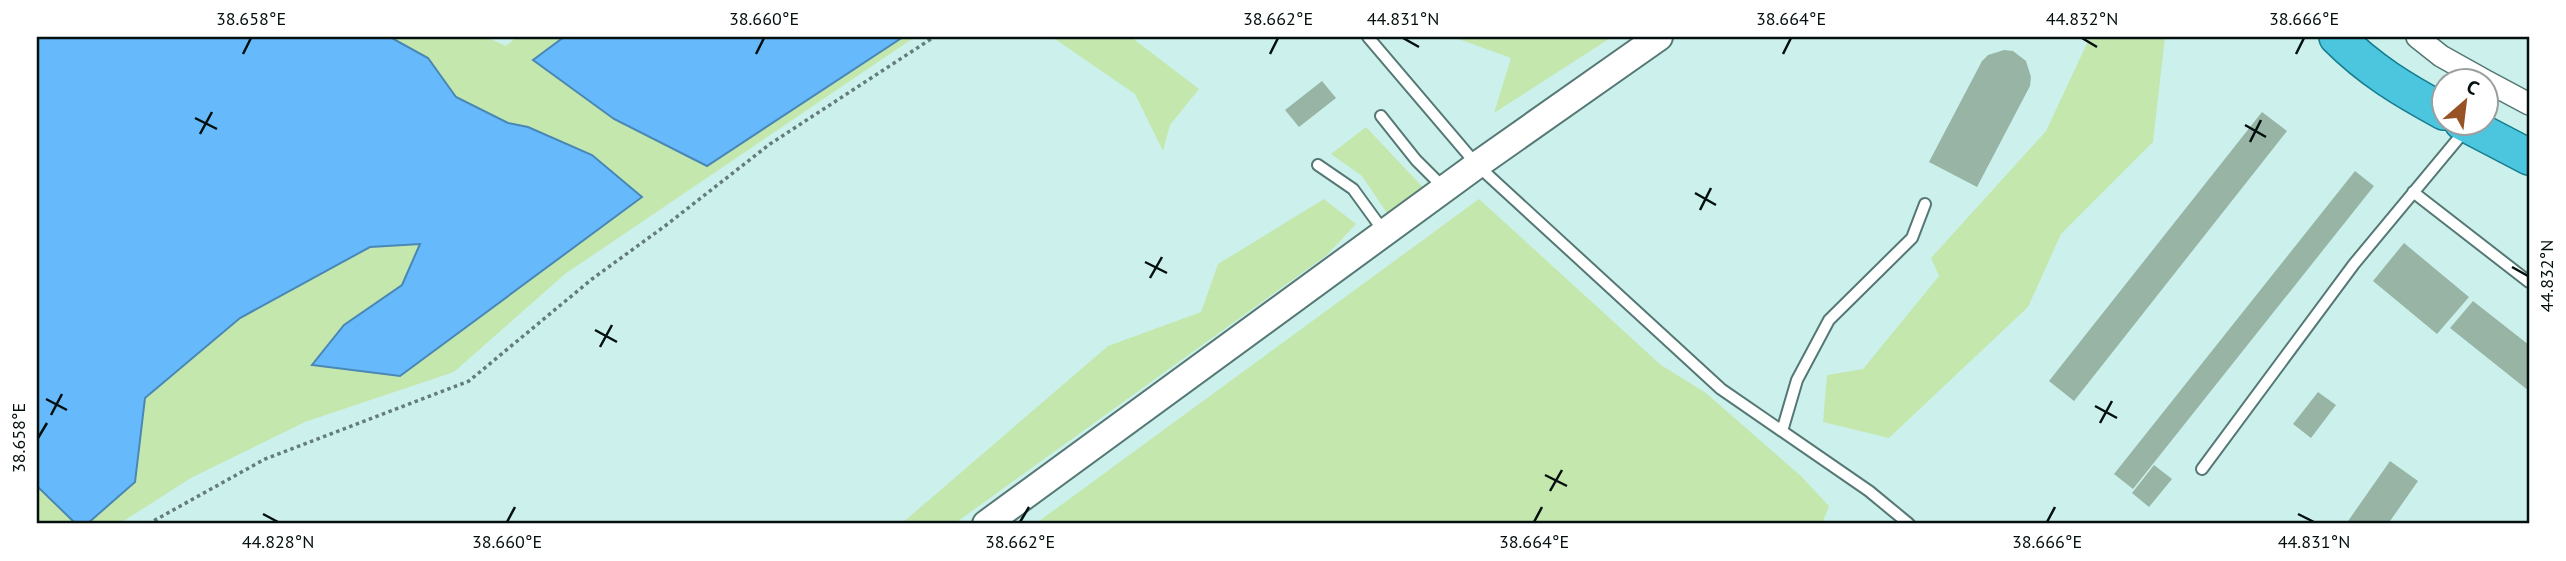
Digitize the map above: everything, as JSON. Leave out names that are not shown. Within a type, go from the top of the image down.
[{"type":"highway","points":[[2337,37],[2362,62],[2430,105]]},
{"type":"highway","points":[[2489,136],[2529,157]]},
{"type":"street","points":[[986,524],[1477,165],[1659,37]]},
{"type":"street","points":[[2322,37],[2362,62]]},
{"type":"street","points":[[2417,37],[2459,66]]},
{"type":"street","points":[[2500,89],[2529,104]]},
{"type":"lane","points":[[1368,37],[1477,165],[1721,389],[1869,491],[1909,524]]},
{"type":"lane","points":[[1381,116],[1416,160],[1444,189]]},
{"type":"lane","points":[[2202,470],[2354,264],[2413,192],[2448,136]]},
{"type":"lane","points":[[1318,165],[1353,189],[1385,233]]},
{"type":"lane","points":[[2413,192],[2529,282]]},
{"type":"lane","points":[[1782,431],[1797,380],[1829,320],[1912,238],[1925,204]]},
{"type":"path","points":[[148,524],[265,459],[469,381],[592,279],[665,226],[769,144],[934,37]]},
{"type":"green space","points":[[390,37],[486,37],[506,46],[517,37],[564,37],[534,61],[707,166],[903,37],[915,37],[565,274],[454,372],[305,422],[191,478],[119,524],[87,524],[135,482],[145,398],[240,318],[370,247],[421,244],[402,285],[344,325],[313,365],[340,368],[642,197],[592,155],[528,127],[508,123],[456,97],[428,58]]},
{"type":"green space","points":[[1052,37],[1131,37],[1199,89],[1170,125],[1163,151],[1135,94]]},
{"type":"green space","points":[[1453,37],[1612,37],[1494,113],[1511,58]]},
{"type":"green space","points":[[2090,37],[2165,37],[2153,142],[2061,234],[2028,307],[1889,438],[1823,422],[1827,375],[1863,369],[1939,276],[1931,258],[2046,131]]},
{"type":"green space","points":[[1366,127],[1433,198],[1395,225],[1362,176],[1331,154]]},
{"type":"green space","points":[[1324,199],[1356,224],[1327,255],[954,524],[901,524],[1108,346],[1201,312],[1218,264]]},
{"type":"green space","points":[[1479,199],[1661,365],[1706,393],[1801,476],[1829,506],[1822,524],[1035,524]]},
{"type":"green space","points":[[37,486],[76,524],[37,524]]},
{"type":"water","points":[[37,37],[390,37],[428,58],[456,97],[508,123],[528,127],[592,155],[642,197],[400,376],[312,365],[344,325],[402,285],[420,244],[370,247],[240,318],[145,398],[135,482],[87,524],[76,524],[37,486]]},
{"type":"water","points":[[564,37],[903,37],[707,166],[614,119],[533,60]]},
{"type":"building","points":[[2004,50],[2013,51],[2026,61],[2031,77],[2030,86],[1977,187],[1929,162],[1982,61],[1988,55]]},
{"type":"building","points":[[1322,81],[1336,98],[1299,127],[1285,110]]},
{"type":"building","points":[[2262,112],[2287,131],[2074,401],[2049,381]]},
{"type":"building","points":[[2355,171],[2374,186],[2133,489],[2114,474]]},
{"type":"building","points":[[2404,243],[2469,297],[2437,334],[2373,281]]},
{"type":"building","points":[[2473,301],[2529,345],[2529,391],[2450,328]]},
{"type":"building","points":[[2318,392],[2336,405],[2311,438],[2293,424]]},
{"type":"building","points":[[2390,461],[2418,481],[2388,524],[2346,524]]},
{"type":"building","points":[[2154,465],[2172,479],[2149,507],[2132,493]]}]
